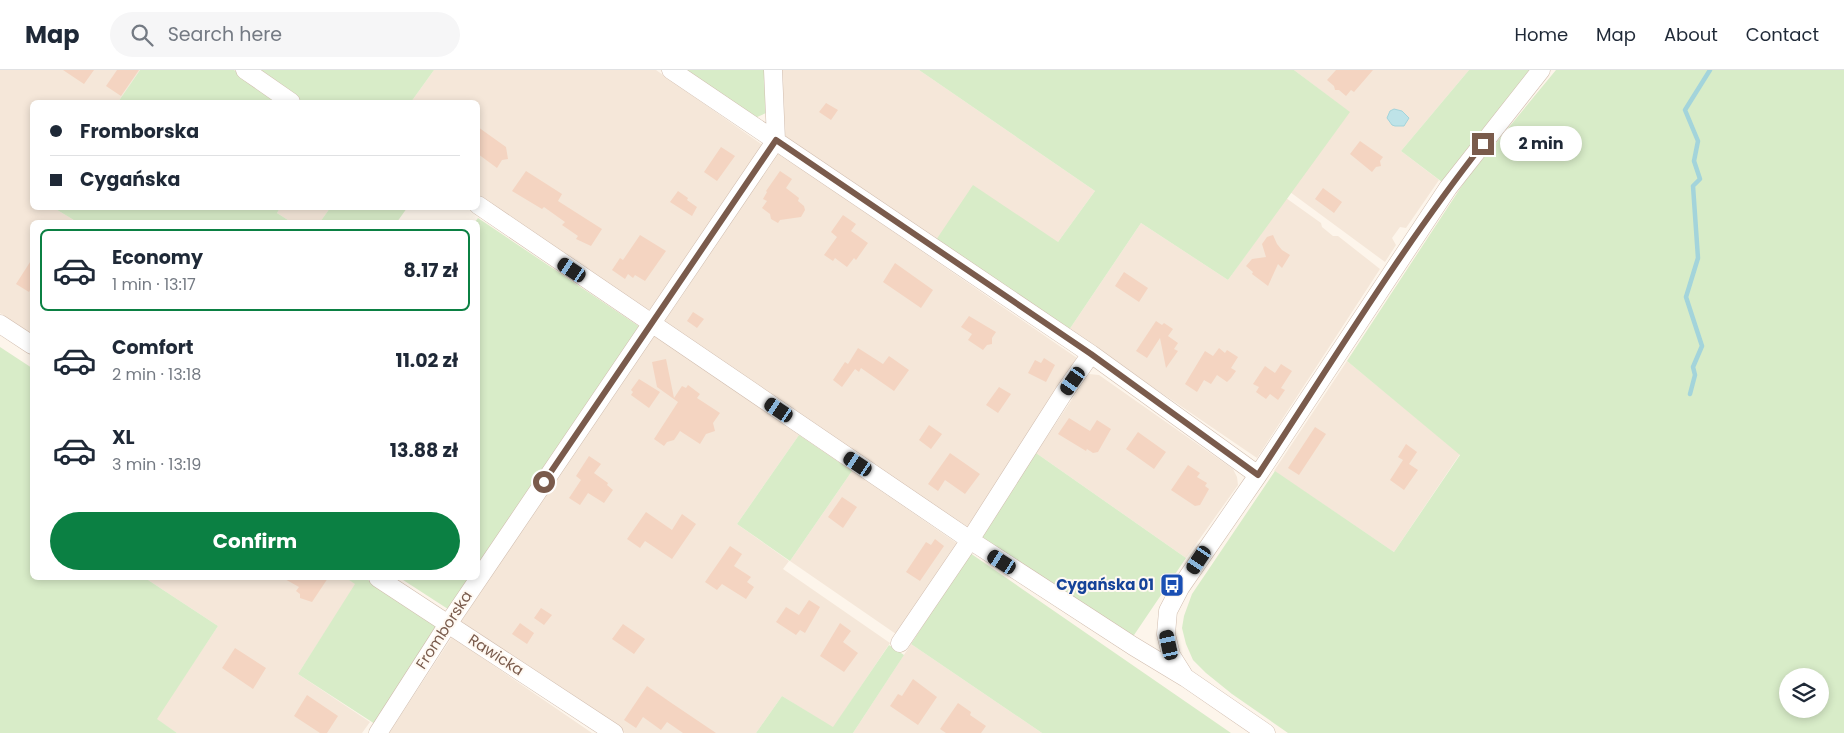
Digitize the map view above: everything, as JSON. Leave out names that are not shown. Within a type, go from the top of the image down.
[{"type":"street","points":[[245,70],[288,100]]},
{"type":"street","points":[[671,70],[1091,354],[1258,475]]},
{"type":"street","points":[[773,70],[776,140]]},
{"type":"street","points":[[1186,678],[1171,655],[1166,634],[1168,611],[1180,588],[1258,475],[1448,188],[1541,70]]},
{"type":"street","name":"Fromborska","points":[[480,577],[776,140]]},
{"type":"street","points":[[480,206],[970,540],[1133,646],[1186,678],[1266,733]]},
{"type":"street","points":[[0,324],[30,344]]},
{"type":"street","points":[[900,643],[970,540],[1063,394],[1091,354]]},
{"type":"street","name":"Rawicka","points":[[381,580],[614,733]]},
{"type":"street","name":"Fromborska","points":[[378,733],[478,580]]},
{"type":"shaded area","points":[[0,70],[140,70],[119,100],[30,100],[30,210],[57,210],[74,220],[30,220],[30,334],[0,313]]},
{"type":"shaded area","points":[[434,70],[656,70],[764,146],[652,308],[645,311],[514,221],[510,216],[480,197],[480,100],[412,100]]},
{"type":"shaded area","points":[[779,70],[919,70],[1095,191],[1058,242],[936,240],[782,136]]},
{"type":"shaded area","points":[[1294,70],[1469,70],[1401,151],[1439,180],[1406,228],[1400,227],[1392,238],[1396,245],[1385,262],[1290,192],[1349,112]]},
{"type":"shaded area","points":[[776,151],[1077,358],[967,530],[663,323]]},
{"type":"shaded area","points":[[1286,198],[1321,223],[1322,227],[1333,236],[1338,236],[1380,269],[1257,458],[1069,330],[1141,223],[1228,280]]},
{"type":"shaded area","points":[[279,210],[329,210],[321,220],[288,220],[277,213]]},
{"type":"shaded area","points":[[654,335],[799,435],[737,524],[789,561],[783,569],[890,643],[833,728],[782,696],[756,733],[625,733],[461,621]]},
{"type":"shaded area","points":[[1347,361],[1460,454],[1394,552],[1274,471]]},
{"type":"shaded area","points":[[1089,374],[1099,375],[1233,469],[1238,485],[1186,558],[1036,453]]},
{"type":"shaded area","points":[[852,471],[958,544],[896,634],[790,561]]},
{"type":"shaded area","points":[[148,580],[349,580],[356,584],[298,674],[370,722],[362,733],[177,733],[156,719],[218,626]]},
{"type":"shaded area","points":[[452,637],[592,733],[389,733]]},
{"type":"shaded area","points":[[911,644],[1042,733],[853,733]]},
{"type":"green space","points":[[140,70],[234,70],[279,100],[119,100]]},
{"type":"green space","points":[[254,70],[434,70],[412,100],[299,100]]},
{"type":"green space","points":[[686,70],[765,70],[766,113],[755,118]]},
{"type":"green space","points":[[919,70],[1294,70],[1350,112],[1228,280],[1141,223],[1069,330],[936,240],[973,185],[1058,242],[1095,191]]},
{"type":"green space","points":[[1469,70],[1530,70],[1442,182],[1401,151]]},
{"type":"green space","points":[[1556,70],[1844,70],[1844,733],[1288,733],[1232,694],[1193,660],[1182,628],[1184,616],[1192,594],[1275,471],[1394,552],[1460,455],[1347,361],[1467,178]]},
{"type":"green space","points":[[57,210],[279,210],[277,213],[288,220],[74,220]]},
{"type":"green space","points":[[329,210],[406,210],[398,220],[321,220]]},
{"type":"green space","points":[[478,218],[640,327],[480,568],[480,220],[476,220]]},
{"type":"green space","points":[[0,347],[30,367],[30,580],[148,580],[218,626],[157,719],[177,733],[0,733]]},
{"type":"green space","points":[[799,435],[852,471],[790,561],[737,524]]},
{"type":"green space","points":[[1036,453],[1186,558],[1130,641],[980,539]]},
{"type":"green space","points":[[970,553],[1231,733],[1042,733],[911,644]]},
{"type":"green space","points":[[349,580],[368,580],[438,627],[375,724],[298,674],[355,584]]},
{"type":"green space","points":[[403,580],[472,580],[451,611]]},
{"type":"green space","points":[[889,645],[904,655],[853,733],[756,733],[782,696],[833,727]]},
{"type":"water","points":[[1394,109],[1402,111],[1409,118],[1404,126],[1392,125],[1387,118],[1390,111]]},
{"type":"building","points":[[63,70],[94,70],[84,84]]},
{"type":"building","points":[[117,70],[139,70],[121,96],[106,86]]},
{"type":"building","points":[[1336,70],[1373,70],[1354,92],[1351,90],[1346,96],[1339,90],[1335,90],[1334,86],[1327,80]]},
{"type":"building","points":[[826,103],[838,110],[831,120],[819,112]]},
{"type":"building","points":[[480,128],[506,147],[508,159],[502,160],[497,168],[480,155]]},
{"type":"building","points":[[1360,141],[1383,157],[1380,161],[1381,166],[1376,167],[1372,172],[1350,154]]},
{"type":"building","points":[[721,147],[735,156],[717,181],[704,172]]},
{"type":"building","points":[[526,171],[562,194],[558,201],[602,229],[591,246],[576,239],[578,236],[562,225],[565,222],[544,207],[542,209],[512,191]]},
{"type":"building","points":[[780,171],[792,179],[786,188],[799,198],[798,201],[804,206],[805,210],[801,217],[780,220],[778,223],[771,219],[770,214],[762,208],[767,201],[763,199],[766,191]]},
{"type":"building","points":[[1323,188],[1342,202],[1334,213],[1315,199]]},
{"type":"building","points":[[678,191],[697,207],[692,216],[670,202]]},
{"type":"building","points":[[843,215],[856,224],[851,231],[868,243],[856,260],[854,258],[847,267],[835,258],[833,261],[824,255],[837,237],[831,232]]},
{"type":"building","points":[[640,235],[666,251],[645,281],[635,275],[633,278],[628,274],[625,279],[612,270],[620,258],[623,260]]},
{"type":"building","points":[[1273,235],[1282,250],[1290,255],[1282,268],[1278,264],[1268,286],[1252,274],[1253,272],[1246,266],[1252,259],[1266,257],[1262,244],[1267,237]]},
{"type":"building","points":[[30,262],[29,292],[16,284]]},
{"type":"building","points":[[895,263],[933,290],[921,308],[883,282]]},
{"type":"building","points":[[1124,272],[1148,288],[1139,302],[1115,286]]},
{"type":"building","points":[[693,312],[704,319],[697,328],[687,321]]},
{"type":"building","points":[[969,316],[996,332],[992,338],[992,344],[987,345],[983,350],[968,340],[972,334],[961,327]]},
{"type":"building","points":[[1156,321],[1162,325],[1164,323],[1173,329],[1168,336],[1178,343],[1174,349],[1178,351],[1166,368],[1160,338],[1147,358],[1136,351]]},
{"type":"building","points":[[858,348],[883,364],[889,356],[909,370],[894,391],[861,368],[859,372],[855,369],[842,387],[833,380],[845,362],[848,364]]},
{"type":"building","points":[[1219,348],[1225,353],[1227,350],[1238,357],[1231,368],[1236,371],[1231,378],[1227,382],[1217,375],[1211,384],[1204,380],[1197,392],[1185,384],[1205,351],[1213,356]]},
{"type":"building","points":[[1044,358],[1055,365],[1046,382],[1028,373],[1035,360],[1041,363]]},
{"type":"building","points":[[666,359],[674,398],[682,386],[686,388],[688,385],[700,394],[697,398],[720,413],[713,423],[715,431],[706,434],[700,444],[680,431],[674,440],[667,442],[664,446],[654,439],[678,402],[657,387],[652,362]]},
{"type":"building","points":[[1281,364],[1292,371],[1281,388],[1285,390],[1278,400],[1270,394],[1266,399],[1256,392],[1259,387],[1253,384],[1265,366],[1275,373]]},
{"type":"building","points":[[639,379],[660,392],[649,408],[631,395],[633,392],[631,390]]},
{"type":"building","points":[[999,387],[1011,394],[998,413],[986,405]]},
{"type":"building","points":[[1069,418],[1090,431],[1097,420],[1111,429],[1098,452],[1093,453],[1087,449],[1086,451],[1058,434]]},
{"type":"building","points":[[929,425],[942,434],[931,449],[919,440]]},
{"type":"building","points":[[1315,427],[1326,434],[1299,475],[1288,468]]},
{"type":"building","points":[[1138,432],[1166,452],[1154,469],[1126,449]]},
{"type":"building","points":[[1406,444],[1417,452],[1409,464],[1418,470],[1404,490],[1390,480],[1403,460],[1398,457]]},
{"type":"building","points":[[950,453],[980,474],[965,494],[945,480],[938,491],[928,484]]},
{"type":"building","points":[[589,456],[601,464],[594,473],[608,483],[607,485],[613,490],[604,503],[588,493],[580,505],[569,498],[581,480],[576,476]]},
{"type":"building","points":[[1188,465],[1200,473],[1197,477],[1207,483],[1205,486],[1209,489],[1200,505],[1195,506],[1171,490]]},
{"type":"building","points":[[842,497],[857,507],[843,528],[828,517]]},
{"type":"building","points":[[646,512],[672,530],[682,514],[696,524],[672,559],[645,541],[640,548],[627,539]]},
{"type":"building","points":[[935,539],[944,546],[920,581],[906,572],[926,542],[931,545]]},
{"type":"building","points":[[730,546],[742,554],[734,566],[751,577],[747,582],[754,587],[746,599],[722,584],[717,590],[705,582]]},
{"type":"building","points":[[287,580],[327,580],[312,602],[300,598],[300,594],[296,591],[299,587]]},
{"type":"building","points":[[809,600],[820,607],[805,633],[800,630],[796,635],[776,622],[786,607],[799,615]]},
{"type":"building","points":[[541,608],[552,615],[544,625],[534,618]]},
{"type":"building","points":[[520,623],[534,633],[527,644],[512,634]]},
{"type":"building","points":[[840,623],[851,631],[843,642],[858,653],[844,672],[820,656]]},
{"type":"building","points":[[623,624],[645,639],[634,654],[612,639]]},
{"type":"building","points":[[235,648],[266,668],[253,689],[222,668]]},
{"type":"building","points":[[913,679],[937,697],[918,725],[890,706],[898,694],[902,696]]},
{"type":"building","points":[[647,686],[716,733],[683,733],[667,722],[661,730],[643,717],[636,728],[624,720]]},
{"type":"building","points":[[307,695],[338,716],[327,733],[320,733],[294,716]]},
{"type":"building","points":[[958,703],[971,712],[970,715],[986,726],[981,733],[946,733],[940,729]]},
{"type":"waterway","points":[[1690,394],[1695,375],[1693,367],[1702,346],[1686,297],[1698,258],[1693,186],[1700,179],[1694,161],[1698,141],[1685,110],[1710,70]]},
{"type":"place","name":"Cygańska 01","points":[[1172,585]]},
{"type":"route","points":[[544,482],[776,140],[1091,354],[1258,475],[1448,188],[1483,144]]}]
